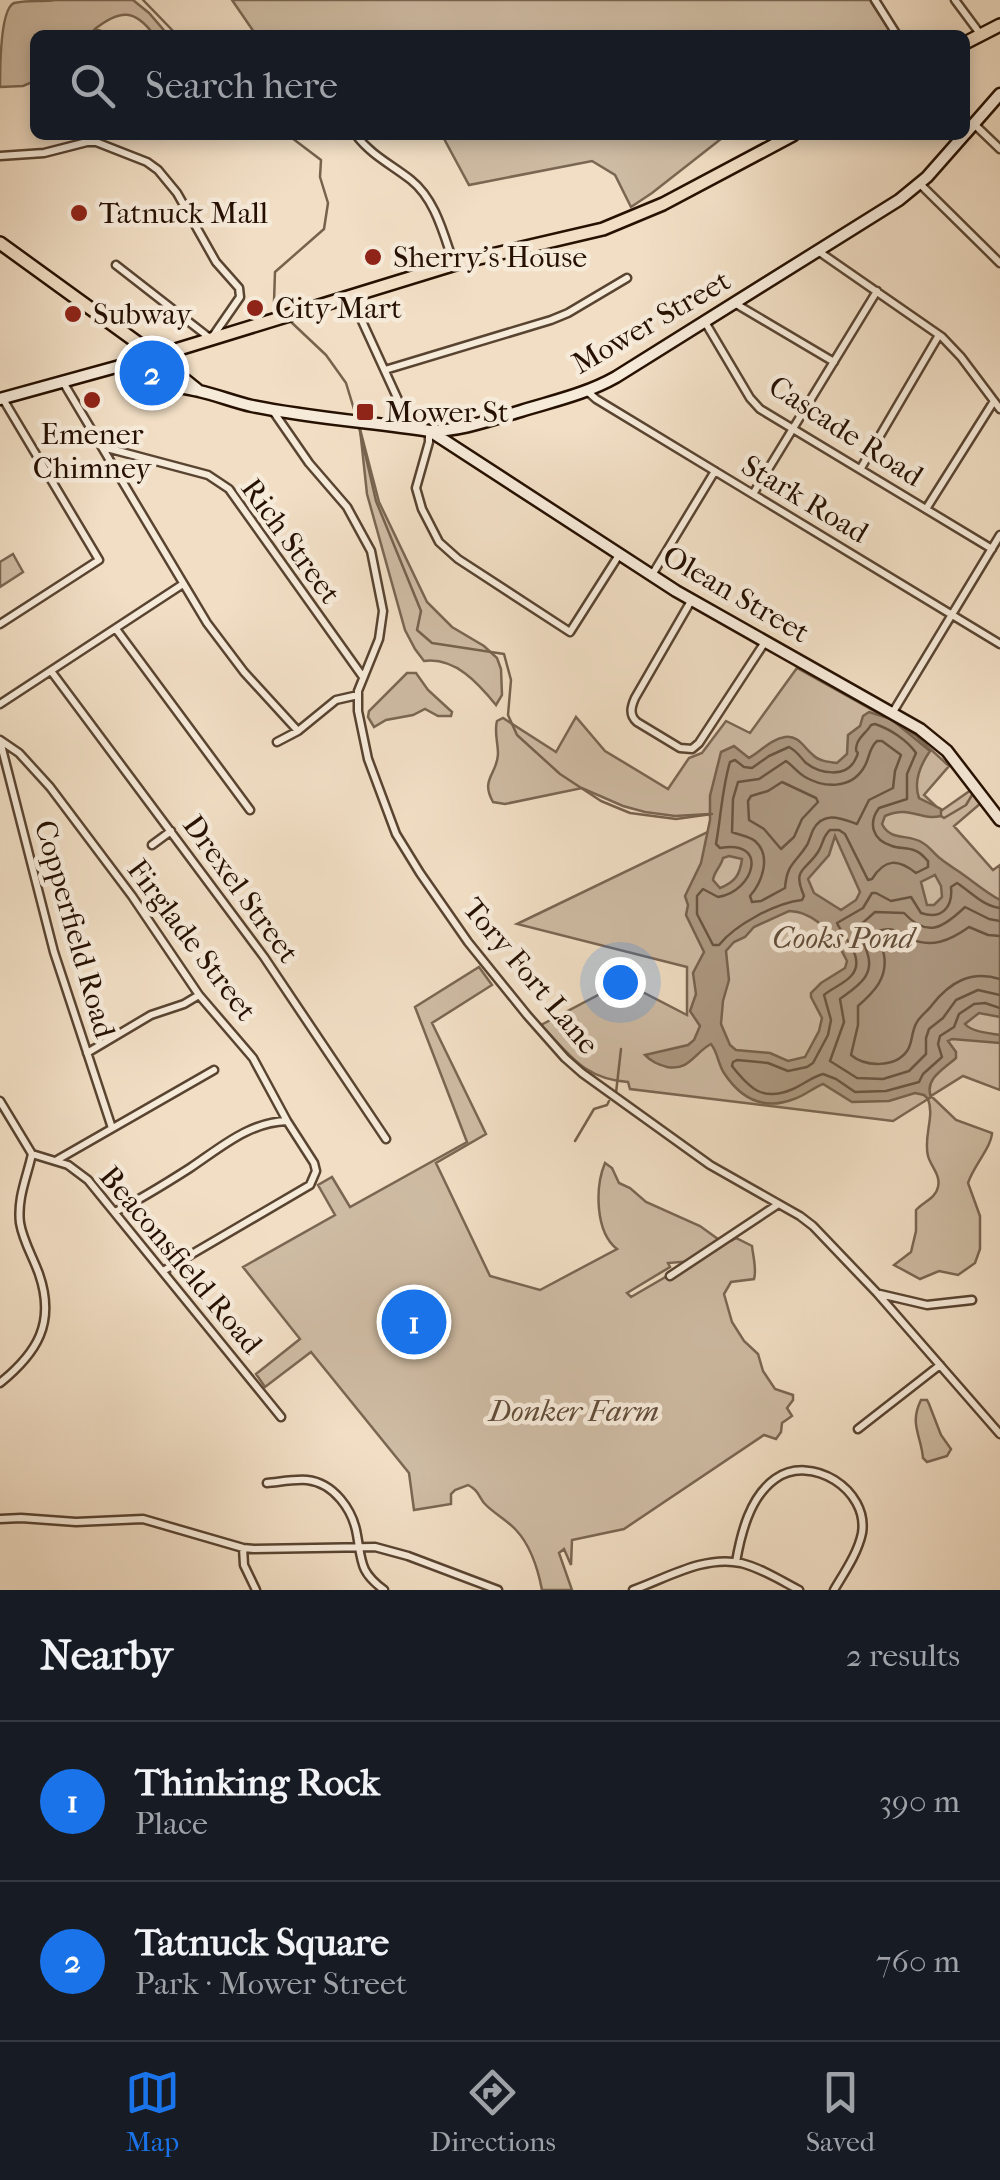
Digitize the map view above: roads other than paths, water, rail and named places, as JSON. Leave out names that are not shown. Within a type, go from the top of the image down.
[{"type":"main road","points":[[970,40],[1000,25]]},
{"type":"main road","points":[[0,243],[156,356],[454,264],[594,232],[629,220],[784,140]]},
{"type":"street","points":[[875,0],[894,30]]},
{"type":"street","points":[[955,0],[980,35]]},
{"type":"street","name":"Mower Street","points":[[970,128],[1000,94]]},
{"type":"street","points":[[974,124],[1000,149]]},
{"type":"street","points":[[360,140],[413,181],[427,198],[454,264]]},
{"type":"street","name":"Mower Street","points":[[118,367],[129,376],[153,383],[272,410],[430,430],[462,428],[587,391],[616,377],[888,208],[920,184],[960,140]]},
{"type":"street","points":[[0,156],[44,153],[96,142],[147,162],[177,193],[215,260],[240,292],[211,339],[116,265]]},
{"type":"street","points":[[920,184],[1000,263]]},
{"type":"street","points":[[818,252],[939,334],[961,356],[1000,409]]},
{"type":"street","points":[[385,370],[560,317],[628,278]]},
{"type":"street","points":[[754,494],[877,291]]},
{"type":"street","points":[[352,297],[412,428]]},
{"type":"street","points":[[735,303],[834,362]]},
{"type":"street","name":"Cascade Road","points":[[705,322],[754,404],[992,549]]},
{"type":"street","points":[[861,468],[939,334]]},
{"type":"street","points":[[0,624],[99,560],[1,399],[156,356]]},
{"type":"street","name":"Mower Street","points":[[156,356],[199,391]]},
{"type":"street","points":[[63,382],[227,651],[298,731]]},
{"type":"street","name":"Stark Road","points":[[587,391],[1000,644]]},
{"type":"street","points":[[926,508],[994,401]]},
{"type":"street","name":"Tory Fort Lane","points":[[272,410],[308,463],[347,507],[370,550],[383,611],[378,639],[358,695],[368,760],[396,834],[448,915],[504,987],[582,1073],[710,1166],[813,1226],[1000,1434]]},
{"type":"street","points":[[430,430],[416,491],[439,542],[458,559],[570,632],[619,554]]},
{"type":"street","name":"Olean Street","points":[[430,430],[692,600],[920,728],[995,803],[1000,820]]},
{"type":"street","name":"Rich Street","points":[[102,447],[208,475],[228,489],[363,677]]},
{"type":"street","points":[[652,575],[715,471]]},
{"type":"street","points":[[893,712],[1000,535]]},
{"type":"street","points":[[0,704],[183,584]]},
{"type":"street","points":[[692,600],[631,709],[637,722],[680,748],[696,747],[766,641]]},
{"type":"street","points":[[116,628],[250,810]]},
{"type":"street","name":"Drexel Street","points":[[51,671],[264,957],[386,1139]]},
{"type":"street","points":[[277,742],[298,731],[336,700],[358,695]]},
{"type":"street","name":"Firglade Street","points":[[0,741],[19,753],[50,787],[132,896],[198,995],[254,1058],[314,1163],[316,1171],[310,1185],[162,1271]]},
{"type":"street","name":"Copperfield Road","points":[[0,741],[54,952],[112,1128]]},
{"type":"street","points":[[152,845],[171,831]]},
{"type":"street","points":[[87,1054],[151,1016],[198,995]]},
{"type":"street","points":[[56,1161],[214,1070]]},
{"type":"street","points":[[0,1101],[32,1154],[19,1210],[25,1241],[44,1292],[44,1318],[38,1342],[18,1368],[0,1382]]},
{"type":"street","points":[[115,1212],[250,1130],[271,1121],[287,1121]]},
{"type":"street","name":"Beaconsfield Road","points":[[32,1154],[68,1165],[88,1180],[281,1417]]},
{"type":"street","points":[[670,1276],[778,1204]]},
{"type":"street","points":[[877,1293],[927,1305],[972,1300]]},
{"type":"street","points":[[858,1429],[940,1365]]},
{"type":"street","points":[[736,1562],[748,1518],[772,1482],[796,1470],[818,1472],[847,1490],[862,1522],[861,1537],[834,1590]]},
{"type":"street","points":[[267,1484],[310,1480],[334,1493],[352,1517],[365,1573],[384,1590]]},
{"type":"street","points":[[0,1519],[143,1519],[242,1548],[358,1546],[396,1552],[498,1590]]},
{"type":"street","points":[[242,1548],[244,1564],[256,1590]]},
{"type":"street","points":[[633,1590],[701,1564],[736,1562],[757,1568],[799,1590]]},
{"type":"water","points":[[869,712],[891,719],[930,751],[919,773],[917,792],[919,798],[941,809],[941,816],[894,813],[885,816],[882,824],[886,830],[923,843],[1000,900],[1000,1017],[979,1013],[965,1024],[1000,1035],[1000,1043],[948,1041],[956,1058],[933,1080],[928,1099],[915,1093],[889,1101],[852,1102],[823,1084],[794,1099],[763,1103],[738,1090],[722,1070],[711,1044],[681,1066],[667,1067],[652,1061],[645,1055],[688,1045],[700,1026],[690,1011],[696,994],[693,973],[704,952],[686,915],[685,896],[701,863],[710,820],[710,796],[721,752],[734,746],[749,758],[775,740],[790,737],[818,759],[837,763],[847,754],[848,735],[860,726]],"holes":[[[835,836],[860,892],[856,900],[841,910],[814,893],[808,879],[829,855]],[[723,858],[742,859],[736,877],[720,888],[713,880]],[[935,875],[942,897],[934,905],[927,905],[921,882]],[[789,911],[799,912],[824,928],[847,961],[845,968],[811,993],[822,1018],[805,1057],[788,1061],[770,1053],[736,1050],[721,1024],[729,980],[726,951],[754,927]]]},
{"type":"waterway","points":[[143,0],[172,30]]},
{"type":"waterway","points":[[281,311],[274,302],[275,272],[324,229],[328,203],[320,177],[321,160],[295,140]]},
{"type":"waterway","points":[[290,321],[326,355],[346,383],[357,419]]},
{"type":"waterway","points":[[359,427],[376,501],[421,611],[417,630],[432,643],[504,654],[511,680],[508,715],[517,735],[560,774],[601,801],[630,813],[676,819],[712,814]]},
{"type":"waterway","points":[[941,816],[944,818],[966,805],[972,795]]},
{"type":"waterway","points":[[616,1093],[621,1049]]},
{"type":"waterway","points":[[575,1141],[594,1109],[609,1101]]},
{"type":"place","name":"Tatnuck Mall","points":[[79,213]]},
{"type":"place","name":"Sherry's House","points":[[373,257]]},
{"type":"place","name":"City Mart","points":[[255,308]]},
{"type":"place","name":"Subway","points":[[73,314]]},
{"type":"place","name":"Tatnuck Square","points":[[152,373]]},
{"type":"place","name":"Emener Chimney","points":[[92,400]]},
{"type":"place","name":"Mower St","points":[[365,412]]},
{"type":"place","name":"Thinking Rock","points":[[414,1322]]},
{"type":"park label","name":"Cooks Pond","points":[[843,938]]},
{"type":"park label","name":"Donker Farm","points":[[574,1411]]}]
